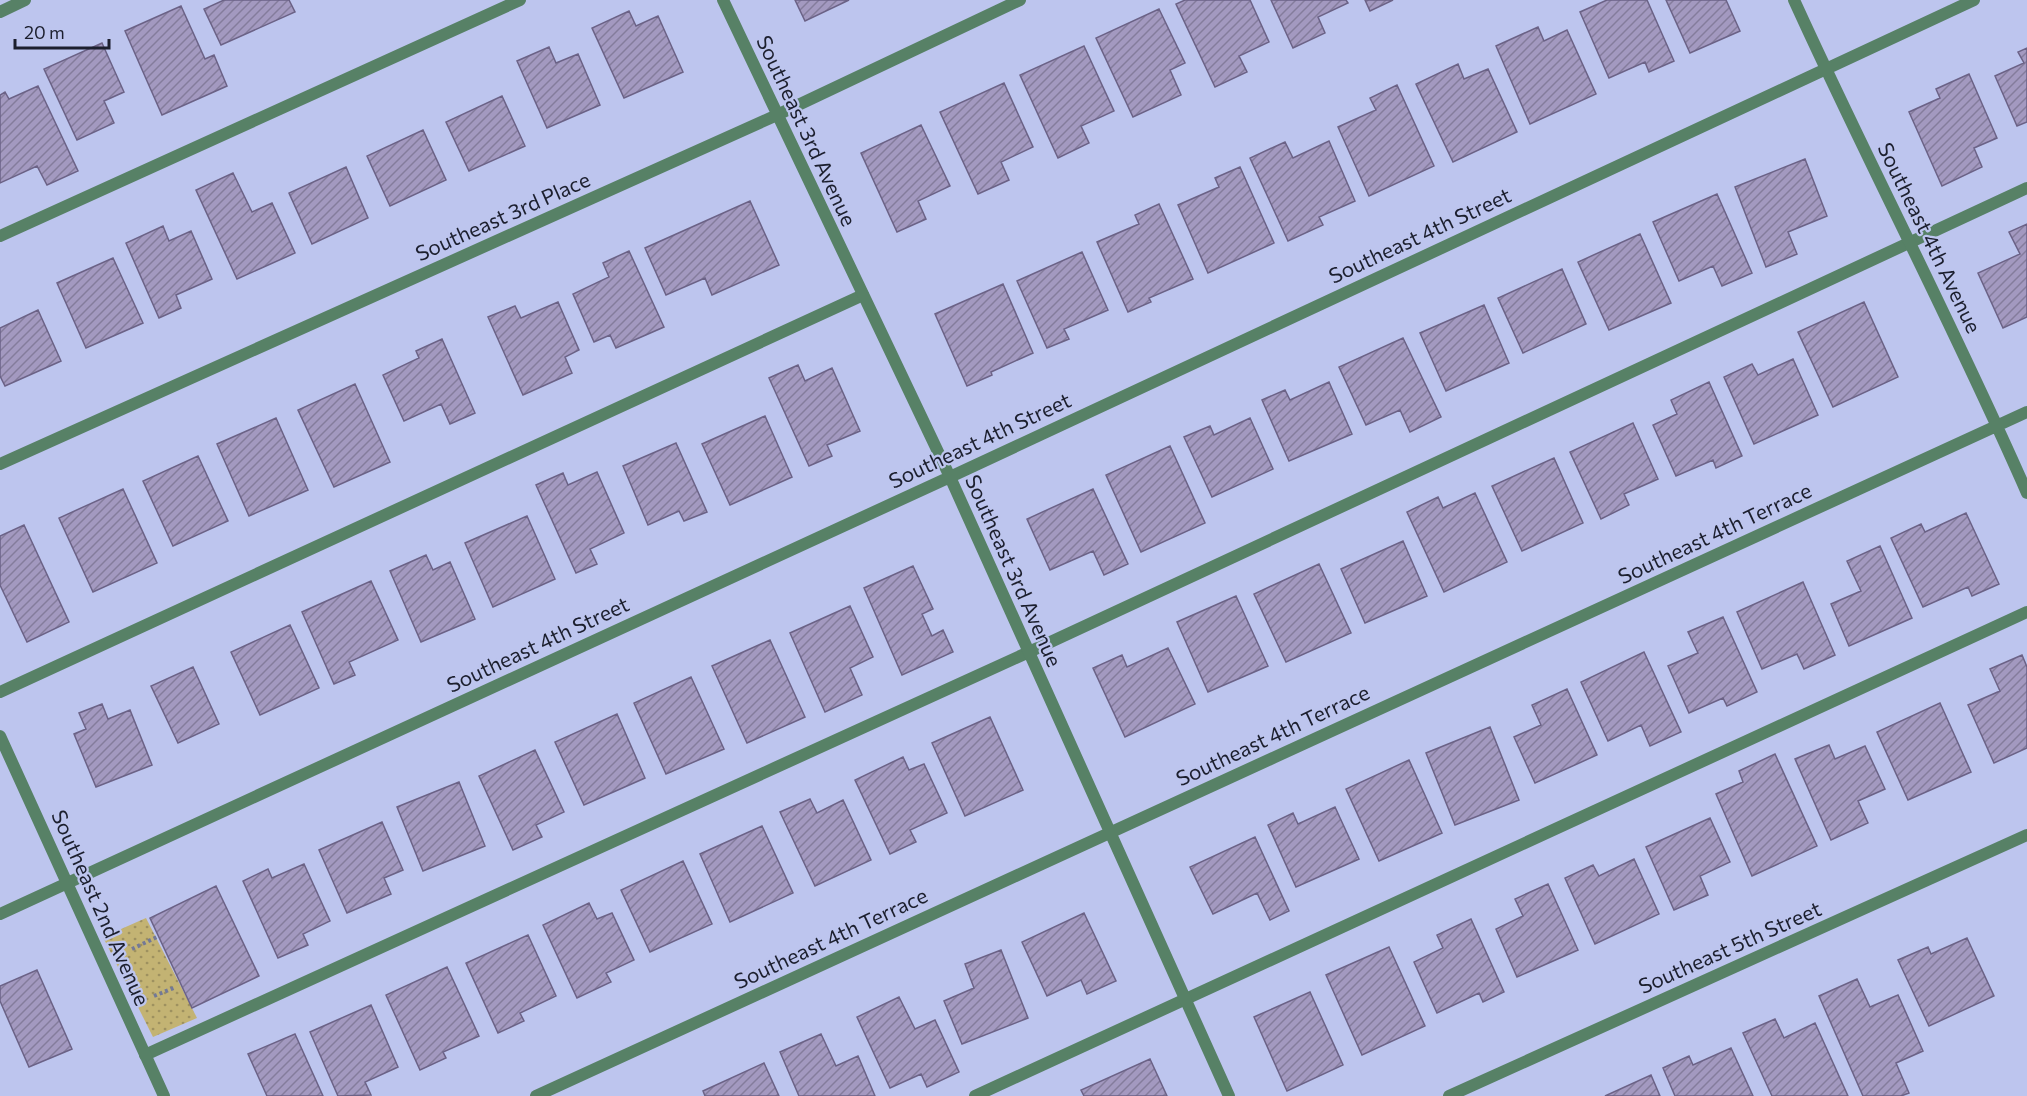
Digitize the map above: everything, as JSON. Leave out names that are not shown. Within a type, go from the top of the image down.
[{"type":"street","points":[[0,12],[25,0]]},
{"type":"street","points":[[0,236],[520,0]]},
{"type":"street","name":"Southeast 3rd Avenue","points":[[723,0],[950,477],[1229,1096]]},
{"type":"street","name":"Southeast 3rd Place","points":[[0,464],[777,115],[1020,0]]},
{"type":"street","name":"Southeast 4th Avenue","points":[[1794,0],[1998,426],[2027,493]]},
{"type":"street","name":"Southeast 4th Street","points":[[0,914],[950,477],[1974,0]]},
{"type":"street","points":[[145,1055],[1029,652],[2027,188]]},
{"type":"street","points":[[0,692],[863,295]]},
{"type":"street","name":"Southeast 4th Terrace","points":[[536,1096],[2027,412]]},
{"type":"street","points":[[975,1096],[2027,612]]},
{"type":"street","name":"Southeast 2nd Avenue","points":[[0,736],[164,1096]]},
{"type":"street","name":"Southeast 5th Street","points":[[1449,1096],[2027,835]]},
{"type":"path","points":[[132,949],[157,937]]},
{"type":"path","points":[[154,996],[177,987]]},
{"type":"shaded area","points":[[146,918],[197,1018],[153,1037],[103,937]]},
{"type":"building","points":[[224,0],[289,0],[295,12],[221,45],[204,9]]},
{"type":"building","points":[[795,0],[849,0],[805,21]]},
{"type":"building","points":[[1185,0],[1250,0],[1269,42],[1239,56],[1247,72],[1215,87],[1176,4]]},
{"type":"building","points":[[1271,0],[1346,0],[1348,3],[1318,17],[1325,33],[1293,48]]},
{"type":"building","points":[[1365,0],[1393,0],[1370,11]]},
{"type":"building","points":[[1607,0],[1647,0],[1674,61],[1649,72],[1645,62],[1609,78],[1580,12]]},
{"type":"building","points":[[1666,0],[1726,0],[1740,31],[1690,53]]},
{"type":"building","points":[[181,6],[205,59],[214,55],[227,86],[162,115],[125,31]]},
{"type":"building","points":[[1159,9],[1185,63],[1170,70],[1181,95],[1133,117],[1096,38]]},
{"type":"building","points":[[629,11],[636,26],[658,16],[683,72],[624,98],[592,28]]},
{"type":"building","points":[[1538,27],[1544,41],[1567,30],[1596,94],[1530,124],[1496,46]]},
{"type":"building","points":[[102,43],[124,92],[104,101],[114,123],[77,140],[44,69]]},
{"type":"building","points":[[1084,46],[1114,111],[1081,126],[1089,143],[1058,158],[1020,75]]},
{"type":"building","points":[[549,47],[556,63],[578,54],[600,105],[547,128],[517,61]]},
{"type":"building","points":[[2027,48],[2027,122],[2017,126],[1995,76],[2024,63],[2018,52]]},
{"type":"building","points":[[1458,64],[1464,79],[1488,69],[1517,132],[1453,162],[1416,84]]},
{"type":"building","points":[[1969,74],[1997,138],[1974,148],[1982,167],[1942,186],[1909,112],[1940,98],[1936,89]]},
{"type":"building","points":[[1004,83],[1033,147],[1001,162],[1009,180],[978,194],[940,112]]},
{"type":"building","points":[[1397,85],[1434,166],[1369,196],[1338,127],[1376,110],[1370,98]]},
{"type":"building","points":[[38,86],[78,171],[47,185],[37,166],[0,183],[0,95],[5,92],[9,99]]},
{"type":"building","points":[[502,96],[525,146],[469,171],[446,122]]},
{"type":"building","points":[[921,125],[950,186],[918,201],[926,219],[897,232],[861,153]]},
{"type":"building","points":[[423,130],[446,180],[390,206],[367,156]]},
{"type":"building","points":[[1329,141],[1355,201],[1319,217],[1323,225],[1288,241],[1250,158],[1285,142],[1293,158]]},
{"type":"building","points":[[1805,159],[1827,216],[1788,232],[1797,254],[1766,267],[1735,187]]},
{"type":"building","points":[[346,167],[368,218],[312,244],[289,193]]},
{"type":"building","points":[[1240,167],[1274,243],[1208,273],[1178,205],[1219,187],[1215,178]]},
{"type":"building","points":[[233,173],[252,212],[272,203],[295,253],[237,279],[196,190]]},
{"type":"building","points":[[1717,194],[1752,273],[1722,286],[1713,266],[1679,281],[1653,222]]},
{"type":"building","points":[[750,201],[779,265],[712,295],[705,278],[666,295],[645,248]]},
{"type":"building","points":[[1159,204],[1193,279],[1149,298],[1151,302],[1128,312],[1097,242],[1139,224],[1135,215]]},
{"type":"building","points":[[2027,224],[2027,317],[2003,328],[1978,273],[2020,254],[2009,232]]},
{"type":"building","points":[[163,226],[169,241],[191,231],[212,279],[176,295],[181,308],[159,318],[126,243]]},
{"type":"building","points":[[1640,234],[1671,303],[1609,330],[1578,262]]},
{"type":"building","points":[[629,251],[664,327],[616,348],[610,335],[594,342],[573,294],[609,277],[603,263]]},
{"type":"building","points":[[1082,252],[1108,310],[1064,329],[1069,339],[1047,348],[1017,281]]},
{"type":"building","points":[[113,258],[143,323],[86,348],[57,283]]},
{"type":"building","points":[[1562,269],[1586,324],[1523,353],[1498,298]]},
{"type":"building","points":[[1003,284],[1033,353],[967,386],[935,314]]},
{"type":"building","points":[[558,302],[579,350],[565,357],[572,373],[523,395],[488,317],[515,306],[521,318]]},
{"type":"building","points":[[1864,302],[1898,377],[1833,407],[1798,332]]},
{"type":"building","points":[[1484,305],[1509,363],[1446,391],[1420,333]]},
{"type":"building","points":[[38,310],[61,361],[5,386],[0,376],[0,328]]},
{"type":"building","points":[[1403,338],[1441,417],[1410,432],[1400,410],[1366,425],[1339,367]]},
{"type":"building","points":[[442,339],[475,413],[450,424],[441,404],[404,421],[383,375],[419,358],[416,351]]},
{"type":"building","points":[[1793,359],[1818,415],[1754,444],[1724,377],[1752,364],[1758,375]]},
{"type":"building","points":[[798,365],[805,381],[832,368],[860,431],[827,445],[832,456],[809,466],[769,378]]},
{"type":"building","points":[[1329,382],[1352,434],[1289,461],[1262,400],[1285,390],[1290,400]]},
{"type":"building","points":[[1709,382],[1742,456],[1716,468],[1713,460],[1676,476],[1653,425],[1677,414],[1671,400]]},
{"type":"building","points":[[355,384],[390,462],[334,487],[298,410]]},
{"type":"building","points":[[765,416],[792,477],[730,505],[702,444]]},
{"type":"building","points":[[276,418],[308,490],[249,516],[217,444]]},
{"type":"building","points":[[1250,418],[1273,469],[1212,497],[1184,437],[1210,426],[1214,435]]},
{"type":"building","points":[[1633,423],[1658,479],[1624,494],[1629,505],[1601,519],[1570,452]]},
{"type":"building","points":[[676,443],[707,512],[684,521],[679,511],[648,525],[623,466]]},
{"type":"building","points":[[1170,446],[1205,523],[1141,552],[1106,475]]},
{"type":"building","points":[[198,456],[228,521],[173,546],[143,481]]},
{"type":"building","points":[[1554,458],[1583,523],[1522,551],[1492,486]]},
{"type":"building","points":[[597,472],[624,533],[590,549],[597,564],[576,573],[536,485],[563,473],[568,485]]},
{"type":"building","points":[[123,489],[157,563],[93,592],[59,518]]},
{"type":"building","points":[[1093,489],[1128,564],[1104,575],[1093,551],[1050,570],[1027,519]]},
{"type":"building","points":[[1475,493],[1507,562],[1444,592],[1407,512],[1438,497],[1443,508]]},
{"type":"building","points":[[1966,513],[1999,584],[1972,596],[1968,587],[1923,607],[1891,538],[1921,524],[1925,532]]},
{"type":"building","points":[[527,516],[555,579],[493,607],[465,543]]},
{"type":"building","points":[[24,525],[69,622],[27,642],[0,585],[0,536]]},
{"type":"building","points":[[1403,541],[1427,596],[1365,623],[1341,569]]},
{"type":"building","points":[[1880,546],[1912,618],[1849,646],[1831,604],[1861,591],[1847,561]]},
{"type":"building","points":[[426,555],[433,570],[450,562],[475,619],[421,642],[390,571]]},
{"type":"building","points":[[1319,564],[1351,633],[1286,662],[1254,594]]},
{"type":"building","points":[[913,566],[933,609],[922,614],[932,636],[943,630],[953,652],[902,675],[864,588]]},
{"type":"building","points":[[371,581],[398,640],[349,662],[355,675],[334,684],[302,612]]},
{"type":"building","points":[[1803,582],[1835,655],[1804,669],[1797,654],[1762,669],[1737,612]]},
{"type":"building","points":[[1236,596],[1268,666],[1208,692],[1177,622]]},
{"type":"building","points":[[850,606],[873,657],[850,668],[862,695],[825,712],[790,633]]},
{"type":"building","points":[[1723,617],[1757,692],[1727,706],[1723,698],[1689,713],[1668,666],[1698,653],[1688,632]]},
{"type":"building","points":[[290,625],[319,688],[260,715],[231,652]]},
{"type":"building","points":[[770,640],[805,717],[747,743],[712,666]]},
{"type":"building","points":[[1168,648],[1195,704],[1125,737],[1093,668],[1122,655],[1127,667]]},
{"type":"building","points":[[1644,652],[1681,732],[1650,746],[1641,725],[1608,741],[1581,682]]},
{"type":"building","points":[[2022,655],[2027,667],[2027,748],[1994,763],[1968,705],[2000,691],[1990,669]]},
{"type":"building","points":[[193,667],[219,724],[178,743],[151,686]]},
{"type":"building","points":[[691,677],[724,749],[666,774],[634,703]]},
{"type":"building","points":[[1567,689],[1597,755],[1535,783],[1514,737],[1541,725],[1532,705]]},
{"type":"building","points":[[1940,703],[1971,772],[1908,800],[1877,732]]},
{"type":"building","points":[[102,704],[108,719],[130,710],[152,765],[96,787],[74,734],[86,729],[79,713]]},
{"type":"building","points":[[617,714],[645,778],[584,805],[555,742]]},
{"type":"building","points":[[990,717],[1023,790],[965,816],[932,743]]},
{"type":"building","points":[[1490,727],[1519,800],[1455,825],[1426,753]]},
{"type":"building","points":[[1829,745],[1835,759],[1865,746],[1885,789],[1858,801],[1868,823],[1831,840],[1795,759]]},
{"type":"building","points":[[535,750],[564,812],[536,825],[542,837],[513,850],[479,776]]},
{"type":"building","points":[[1775,754],[1817,846],[1752,876],[1716,794],[1743,782],[1739,771]]},
{"type":"building","points":[[903,757],[909,770],[924,764],[947,813],[910,830],[916,842],[890,854],[855,780]]},
{"type":"building","points":[[1409,760],[1442,833],[1379,861],[1346,789]]},
{"type":"building","points":[[459,782],[485,846],[423,871],[397,807]]},
{"type":"building","points":[[810,799],[817,813],[843,800],[871,860],[815,886],[780,812]]},
{"type":"building","points":[[1335,807],[1359,859],[1296,887],[1268,825],[1293,813],[1298,824]]},
{"type":"building","points":[[1710,818],[1730,862],[1700,876],[1708,895],[1674,910],[1646,847]]},
{"type":"building","points":[[382,822],[403,870],[384,878],[391,894],[347,913],[319,850]]},
{"type":"building","points":[[762,826],[793,893],[730,922],[700,854]]},
{"type":"building","points":[[1255,837],[1289,911],[1270,920],[1257,893],[1213,914],[1190,867]]},
{"type":"building","points":[[1634,859],[1659,914],[1595,944],[1565,878],[1593,865],[1599,876]]},
{"type":"building","points":[[683,861],[712,924],[650,952],[621,890]]},
{"type":"building","points":[[304,864],[330,921],[303,934],[308,945],[278,958],[243,881],[268,869],[272,878]]},
{"type":"building","points":[[1548,884],[1578,950],[1517,977],[1496,929],[1523,916],[1515,899]]},
{"type":"building","points":[[216,886],[259,976],[192,1008],[150,918]]},
{"type":"building","points":[[589,903],[597,919],[612,913],[634,960],[606,973],[611,982],[577,998],[543,925]]},
{"type":"building","points":[[1084,913],[1116,981],[1087,994],[1081,980],[1047,996],[1022,942]]},
{"type":"building","points":[[1471,919],[1504,992],[1483,1002],[1479,993],[1437,1013],[1414,962],[1443,948],[1437,935]]},
{"type":"building","points":[[528,935],[556,996],[520,1013],[524,1021],[498,1033],[466,963]]},
{"type":"building","points":[[1967,938],[1994,996],[1929,1026],[1898,960],[1928,947],[1931,954]]},
{"type":"building","points":[[1389,947],[1425,1026],[1362,1055],[1326,975]]},
{"type":"building","points":[[1001,950],[1028,1018],[962,1044],[944,1001],[974,988],[965,964]]},
{"type":"building","points":[[447,967],[479,1036],[443,1052],[446,1058],[420,1070],[386,995]]},
{"type":"building","points":[[37,970],[72,1049],[29,1067],[0,1001],[0,986]]},
{"type":"building","points":[[1857,979],[1870,1007],[1898,995],[1923,1051],[1896,1063],[1909,1093],[1901,1096],[1863,1096],[1819,996]]},
{"type":"building","points":[[1310,992],[1343,1065],[1287,1091],[1254,1017]]},
{"type":"building","points":[[899,997],[915,1029],[935,1020],[959,1072],[927,1087],[921,1074],[890,1088],[857,1017]]},
{"type":"building","points":[[371,1005],[398,1067],[365,1082],[371,1095],[338,1096],[310,1032]]},
{"type":"building","points":[[1775,1019],[1784,1038],[1815,1023],[1848,1096],[1772,1096],[1743,1033]]},
{"type":"building","points":[[295,1034],[323,1096],[267,1096],[248,1054]]},
{"type":"building","points":[[821,1034],[836,1066],[858,1056],[875,1096],[799,1096],[780,1052]]},
{"type":"building","points":[[1731,1048],[1753,1096],[1675,1096],[1663,1068],[1689,1056],[1693,1065]]},
{"type":"building","points":[[1150,1059],[1167,1096],[1084,1096],[1081,1090]]},
{"type":"building","points":[[764,1063],[779,1096],[705,1096],[703,1091]]},
{"type":"building","points":[[1651,1075],[1660,1096],[1605,1096]]}]
